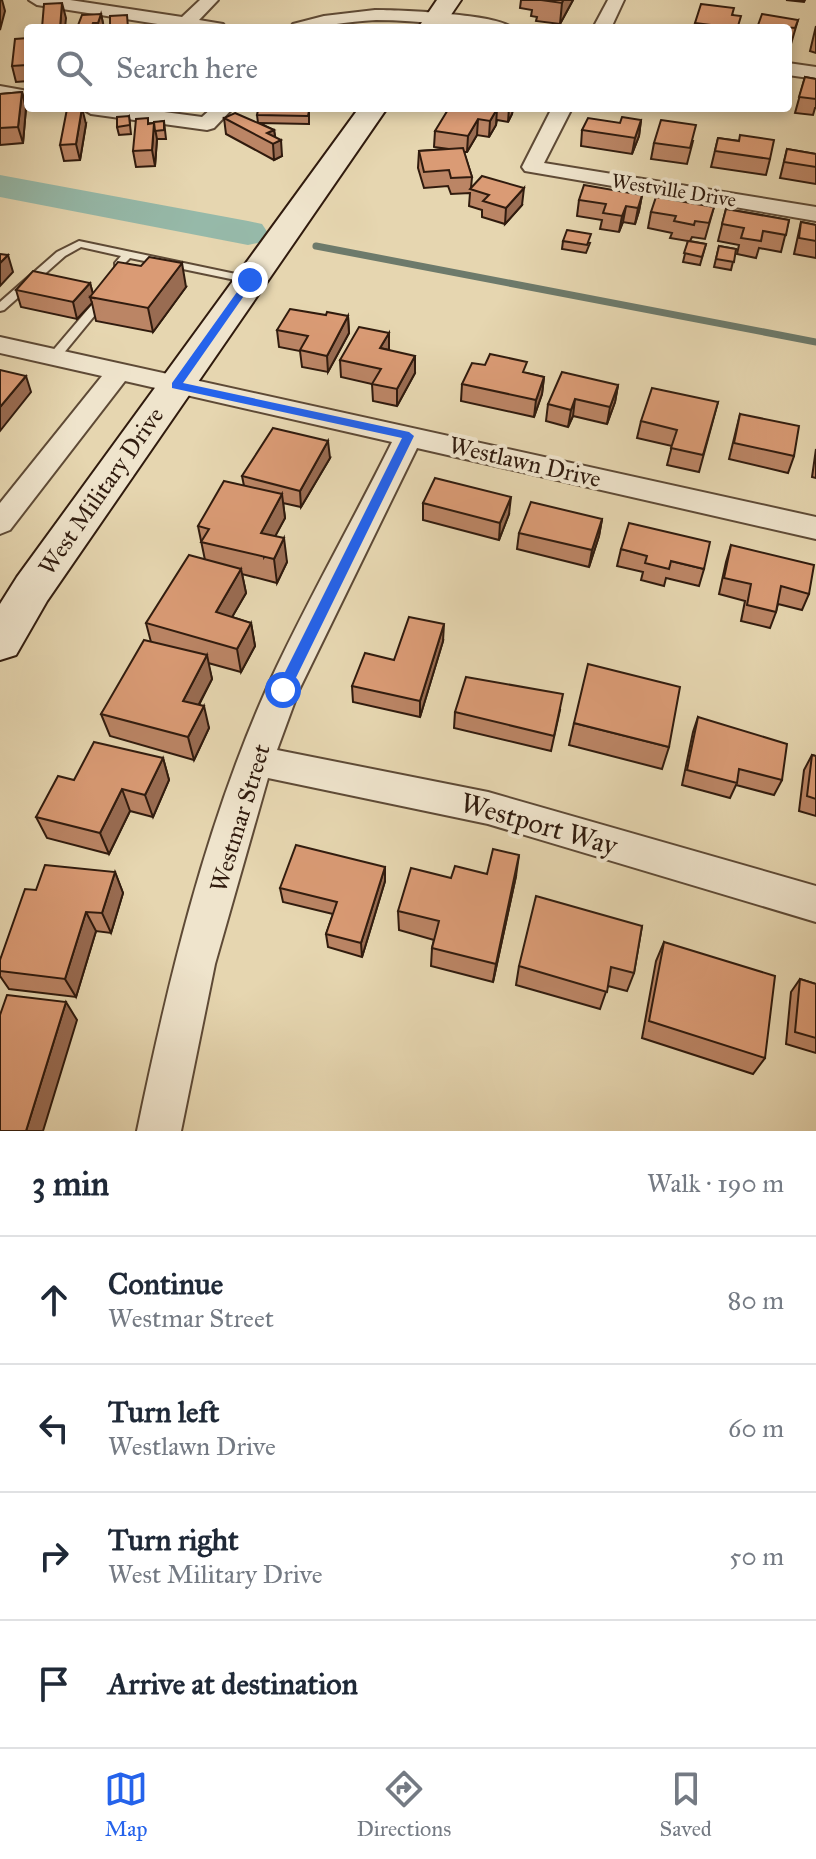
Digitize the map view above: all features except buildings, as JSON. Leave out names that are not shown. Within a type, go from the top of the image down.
[{"type":"main road","name":"West Military Drive","points":[[0,642],[32,589],[370,112]]},
{"type":"street","points":[[37,0],[192,24]]},
{"type":"street","points":[[186,23],[210,0]]},
{"type":"street","points":[[604,24],[616,0]]},
{"type":"street","points":[[310,24],[372,14],[438,15],[483,24]]},
{"type":"street","points":[[792,70],[816,73]]},
{"type":"street","points":[[0,92],[24,96]]},
{"type":"street","points":[[113,112],[207,124],[219,112]]},
{"type":"street","name":"Westville Drive","points":[[560,112],[532,167],[816,214]]},
{"type":"street","name":"Westlawn Drive","points":[[0,345],[816,528]]},
{"type":"street","points":[[0,523],[119,372]]},
{"type":"street","name":"Westmar Street","points":[[159,1131],[172,1057],[198,957],[257,761],[283,690],[409,436]]},
{"type":"street","name":"Westport Way","points":[[257,761],[488,808],[816,904]]},
{"type":"lane","points":[[0,308],[61,254],[79,244],[250,280]]},
{"type":"lane","points":[[54,357],[121,276],[120,263],[128,254]]},
{"type":"waterway","points":[[0,186],[248,233]]},
{"type":"waterway","points":[[316,246],[816,342]]},
{"type":"route","points":[[250,280],[176,385],[409,436],[283,690]]}]
